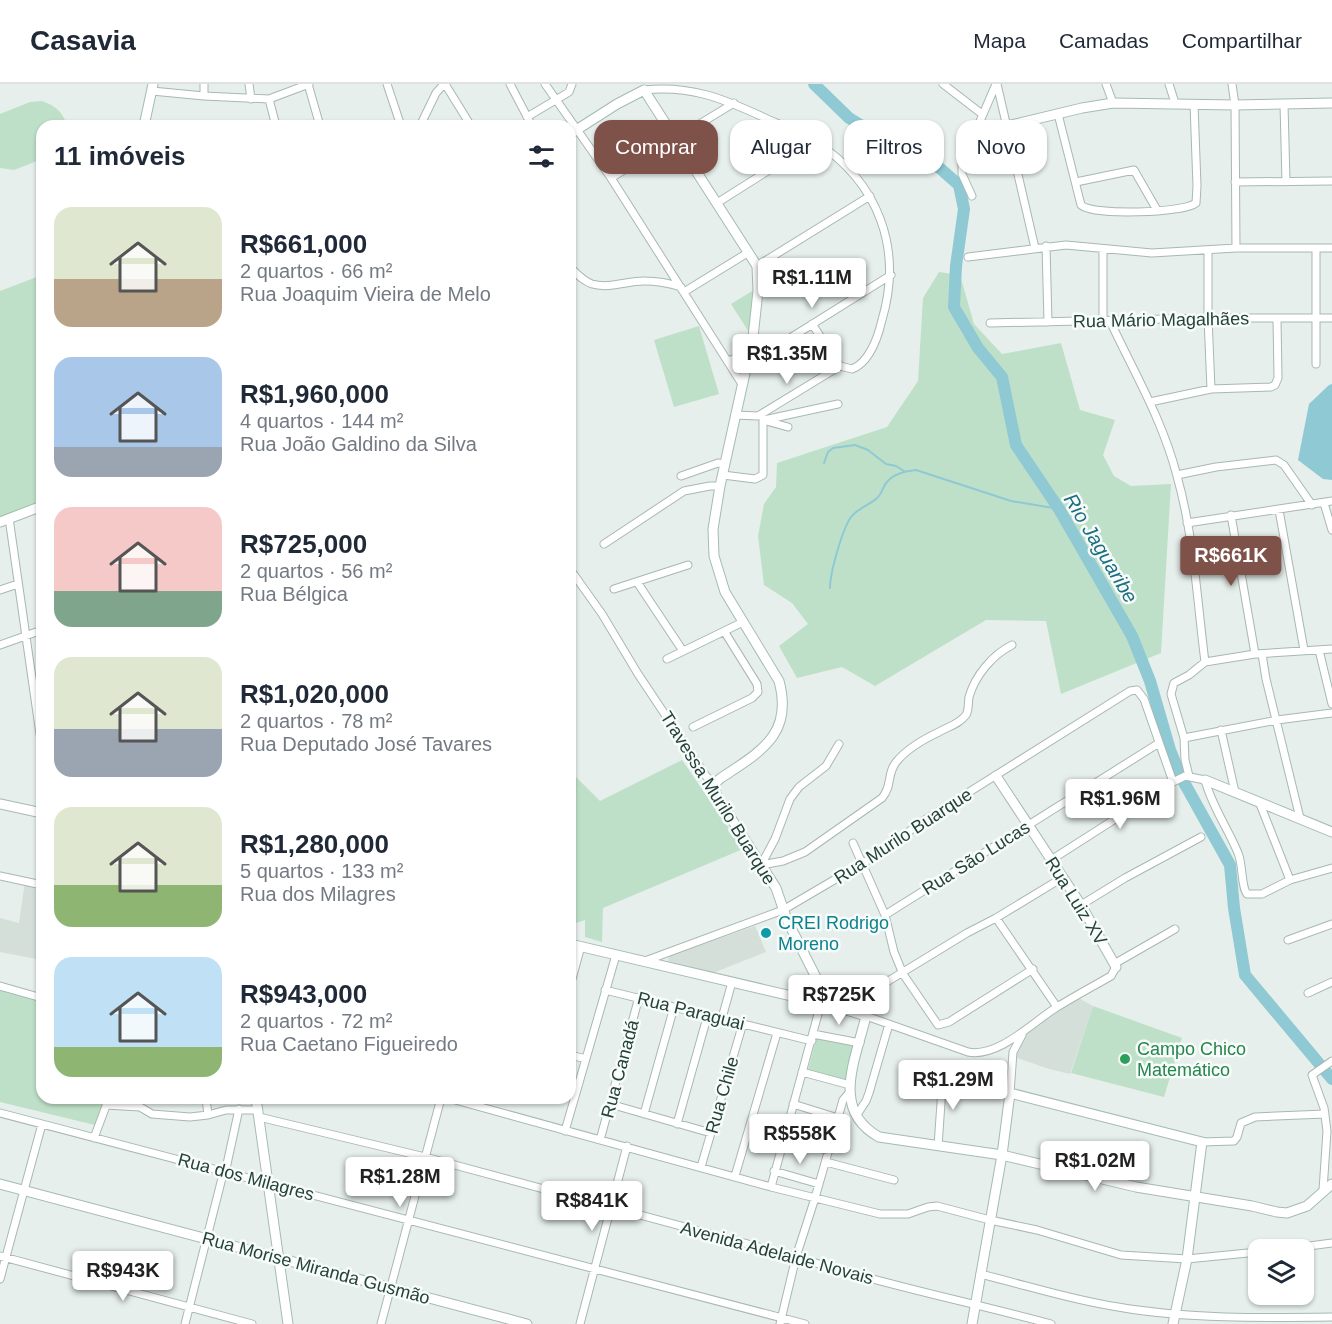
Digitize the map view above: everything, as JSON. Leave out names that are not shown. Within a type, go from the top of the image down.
[{"type":"street","points":[[204,84],[204,96]]},
{"type":"street","points":[[249,84],[251,99]]},
{"type":"street","points":[[145,120],[152,87],[204,96],[269,99],[290,88],[308,84],[318,120]]},
{"type":"street","points":[[387,84],[399,120]]},
{"type":"street","points":[[423,120],[435,93],[444,84],[467,120]]},
{"type":"street","points":[[510,84],[529,120]]},
{"type":"street","points":[[545,84],[567,120]]},
{"type":"street","points":[[527,117],[556,102],[569,92],[572,84]]},
{"type":"street","points":[[972,196],[961,168],[996,84]]},
{"type":"street","points":[[996,84],[1005,120]]},
{"type":"street","points":[[1106,84],[1113,103]]},
{"type":"street","points":[[1169,84],[1175,103]]},
{"type":"street","points":[[1232,84],[1235,105],[1236,248]]},
{"type":"street","points":[[944,85],[982,114]]},
{"type":"street","points":[[576,130],[644,90],[671,88],[693,90],[734,103],[770,120]]},
{"type":"street","points":[[644,90],[663,120]]},
{"type":"street","points":[[269,99],[274,120]]},
{"type":"street","points":[[706,120],[734,103]]},
{"type":"street","points":[[1032,120],[1113,103],[1235,105],[1332,103]]},
{"type":"street","points":[[1058,114],[1080,201],[1086,209],[1123,213],[1188,207],[1196,203],[1194,104]]},
{"type":"street","points":[[1284,104],[1286,182]]},
{"type":"street","points":[[576,133],[612,178],[742,384]]},
{"type":"street","points":[[812,324],[840,366],[852,369],[857,367],[868,354],[881,324],[891,275],[887,240],[881,219],[870,196],[840,160],[832,154]]},
{"type":"street","points":[[1076,182],[1134,170],[1157,210]]},
{"type":"street","points":[[612,178],[618,174]]},
{"type":"street","points":[[698,174],[757,266],[757,310],[750,353],[720,486],[713,529],[714,556],[725,592],[779,681],[784,698],[779,728],[773,738],[759,752],[714,784]]},
{"type":"street","points":[[717,203],[763,174]]},
{"type":"street","points":[[1018,174],[1035,248]]},
{"type":"street","points":[[1235,182],[1332,181]]},
{"type":"street","points":[[757,266],[870,196]]},
{"type":"street","points":[[968,257],[1066,245],[1152,253],[1236,248],[1332,248]]},
{"type":"street","points":[[1046,246],[1048,322]]},
{"type":"street","points":[[1316,248],[1317,364]]},
{"type":"street","points":[[1103,249],[1106,321],[1150,402],[1177,475],[1187,523],[1205,662]]},
{"type":"street","points":[[1208,250],[1211,389]]},
{"type":"street","points":[[576,274],[593,284],[609,285],[643,281],[665,283],[682,289],[749,252]]},
{"type":"street","points":[[747,365],[891,275]]},
{"type":"street","name":"Rua Mário Magalhães","points":[[990,324],[1208,318],[1332,318]]},
{"type":"street","points":[[1150,402],[1211,389],[1275,385],[1278,378],[1277,319]]},
{"type":"street","points":[[728,361],[750,353]]},
{"type":"street","points":[[760,418],[840,366]]},
{"type":"street","points":[[760,418],[838,404]]},
{"type":"street","points":[[735,415],[760,418],[788,427]]},
{"type":"street","points":[[723,476],[755,479],[763,475],[760,418]]},
{"type":"street","points":[[1177,475],[1216,467],[1276,460],[1284,465],[1312,505]]},
{"type":"street","points":[[681,476],[718,463],[725,464]]},
{"type":"street","points":[[604,544],[684,491],[720,486]]},
{"type":"street","points":[[1187,523],[1328,502],[1332,530]]},
{"type":"street","points":[[36,508],[4,520],[18,584],[36,702]]},
{"type":"street","points":[[1279,510],[1304,651]]},
{"type":"street","points":[[1232,515],[1259,654],[1300,818]]},
{"type":"street","points":[[614,589],[688,565]]},
{"type":"street","name":"Travessa Murilo Buarque","points":[[576,577],[706,776],[714,784],[718,798],[776,888],[787,920],[825,1004]]},
{"type":"street","points":[[637,582],[683,651]]},
{"type":"street","points":[[0,590],[18,584]]},
{"type":"street","points":[[668,659],[743,621]]},
{"type":"street","points":[[693,727],[752,698],[758,692],[757,684],[724,631]]},
{"type":"street","points":[[0,645],[36,632]]},
{"type":"street","points":[[761,865],[783,861],[805,852],[882,798],[888,791],[889,778],[897,761],[917,744],[941,730],[956,725],[968,713],[969,697],[978,678],[996,655],[1012,645]]},
{"type":"street","points":[[1187,776],[1184,738],[1172,702],[1172,688],[1179,679],[1189,675],[1205,662],[1259,654],[1332,649]]},
{"type":"street","points":[[1319,650],[1332,705]]},
{"type":"street","name":"Rua Murilo Buarque","points":[[645,961],[783,910],[880,853],[923,821],[1130,691],[1137,690],[1144,699],[1159,743]]},
{"type":"street","points":[[1184,738],[1277,720],[1332,713]]},
{"type":"street","points":[[1221,730],[1235,792]]},
{"type":"street","points":[[1159,743],[1174,781]]},
{"type":"street","name":"Rua São Lucas","points":[[885,915],[1159,743]]},
{"type":"street","points":[[761,865],[775,839],[790,799],[799,787],[826,766],[839,744]]},
{"type":"street","name":"Rua Luiz XV","points":[[996,776],[1081,906],[1115,965]]},
{"type":"street","points":[[1051,860],[1174,781],[1187,776],[1205,780],[1332,832]]},
{"type":"street","points":[[1205,780],[1209,796],[1238,854],[1245,892],[1262,894],[1290,880],[1332,868]]},
{"type":"street","points":[[0,804],[36,812]]},
{"type":"street","points":[[1260,804],[1290,880]]},
{"type":"street","points":[[1081,906],[1125,878],[1201,837]]},
{"type":"street","points":[[853,843],[874,895],[885,915],[894,952],[903,974],[935,1023],[940,1025],[949,1022],[1033,969]]},
{"type":"street","points":[[0,876],[36,884]]},
{"type":"street","points":[[844,1008],[1062,878]]},
{"type":"street","points":[[996,918],[1033,969],[1057,1008]]},
{"type":"street","points":[[1288,940],[1332,924]]},
{"type":"street","points":[[576,945],[844,1008],[972,1053],[988,1051],[1023,1033],[1057,1008],[1112,976],[1115,965],[1175,929]]},
{"type":"street","points":[[576,962],[580,946]]},
{"type":"street","points":[[576,1086],[616,955]]},
{"type":"street","points":[[722,1018],[732,982]]},
{"type":"street","points":[[1308,993],[1332,982]]},
{"type":"street","points":[[0,986],[36,996]]},
{"type":"street","name":"Rua Paraguai","points":[[605,990],[777,1033],[860,1043]]},
{"type":"street","name":"Rua Canadá","points":[[600,1140],[639,998]]},
{"type":"street","points":[[771,1186],[812,1037],[825,1004]]},
{"type":"street","points":[[644,1114],[674,1006]]},
{"type":"street","points":[[676,1124],[708,1014]]},
{"type":"street","points":[[781,1321],[796,1257],[816,1198],[843,1100],[849,1089],[866,1016]]},
{"type":"street","name":"Rua Chile","points":[[701,1167],[743,1023]]},
{"type":"street","points":[[855,1116],[869,1093],[889,1024]]},
{"type":"street","points":[[735,1176],[777,1033]]},
{"type":"street","points":[[972,1324],[1002,1155],[1013,1052],[1023,1033]]},
{"type":"street","points":[[576,1056],[586,1059]]},
{"type":"street","points":[[849,1089],[850,1102],[855,1116],[863,1126],[879,1137],[1002,1155],[1072,1173],[1194,1198],[1287,1212],[1307,1206],[1328,1187],[1325,1114],[1312,1073],[1332,1062]]},
{"type":"street","points":[[802,1072],[849,1089]]},
{"type":"street","points":[[938,1146],[943,1074]]},
{"type":"street","points":[[1010,1093],[1202,1142],[1234,1141],[1241,1123],[1255,1117],[1325,1114]]},
{"type":"street","points":[[94,1138],[106,1104]]},
{"type":"street","name":"Avenida Adelaide Novais","points":[[124,1104],[141,1107],[152,1114],[169,1116],[190,1117],[239,1109],[258,1113],[796,1257],[853,1275],[976,1303],[1051,1324]]},
{"type":"street","points":[[207,1104],[208,1115]]},
{"type":"street","points":[[257,1104],[288,1324]]},
{"type":"street","points":[[381,1324],[439,1104]]},
{"type":"street","points":[[469,1104],[816,1198],[891,1215],[908,1214],[937,1206],[990,1221],[1037,1230],[1121,1255],[1187,1259],[1248,1253]]},
{"type":"street","points":[[565,1131],[571,1104]]},
{"type":"street","points":[[610,1104],[711,1133]]},
{"type":"street","points":[[793,1104],[838,1118]]},
{"type":"street","points":[[185,1324],[239,1109]]},
{"type":"street","name":"Rua dos Milagres","points":[[0,1113],[268,1182],[781,1321],[805,1324]]},
{"type":"street","points":[[0,1279],[3,1257],[42,1124]]},
{"type":"street","points":[[784,1137],[829,1151]]},
{"type":"street","points":[[1174,1319],[1187,1259],[1202,1142]]},
{"type":"street","points":[[580,1324],[627,1146]]},
{"type":"street","points":[[826,1162],[894,1180]]},
{"type":"street","points":[[774,1171],[819,1184]]},
{"type":"street","name":"Rua Morise Miranda Gusmão","points":[[0,1184],[527,1324]]},
{"type":"street","points":[[1314,1245],[1332,1243]]},
{"type":"street","points":[[3,1257],[252,1324]]},
{"type":"street","points":[[980,1274],[1076,1299],[1174,1319],[1332,1317]]},
{"type":"shaded area","points":[[25,881],[36,884],[36,959],[0,952],[0,918],[19,923]]},
{"type":"shaded area","points":[[755,926],[766,952],[713,973],[668,961],[669,956]]},
{"type":"shaded area","points":[[1075,996],[1093,1006],[1070,1074],[1012,1056],[1018,1038]]},
{"type":"green space","points":[[42,101],[51,105],[58,110],[64,120],[36,120],[36,161],[14,170],[0,168],[0,114],[30,102]]},
{"type":"green space","points":[[939,272],[960,275],[974,324],[1002,354],[1061,343],[1080,410],[1115,420],[1103,455],[1114,476],[1131,486],[1171,484],[1161,653],[1061,694],[1046,621],[986,620],[875,686],[842,667],[797,678],[779,646],[808,624],[792,603],[764,585],[758,536],[764,504],[776,487],[777,463],[887,427],[918,381],[923,298]]},
{"type":"green space","points":[[36,277],[36,506],[0,520],[0,291]]},
{"type":"green space","points":[[757,288],[752,337],[731,304]]},
{"type":"green space","points":[[699,326],[719,394],[674,407],[654,340]]},
{"type":"green space","points":[[682,760],[743,849],[603,908],[602,942],[585,937],[585,920],[576,923],[576,777],[600,801]]},
{"type":"green space","points":[[0,988],[36,998],[36,1104],[105,1104],[99,1126],[0,1102]]},
{"type":"green space","name":"Campo Chico Matemático","points":[[1093,1006],[1182,1038],[1164,1097],[1071,1073]]},
{"type":"green space","points":[[817,1036],[856,1046],[847,1080],[808,1070]]},
{"type":"water","points":[[1332,384],[1332,480],[1323,479],[1298,460],[1309,404]]},
{"type":"waterway","name":"Rio Jaguaribe","points":[[814,84],[849,118],[885,140],[935,164],[959,185],[964,209],[956,266],[954,307],[978,348],[1002,377],[1016,445],[1059,509],[1132,636],[1150,681],[1170,750],[1181,777],[1230,865],[1234,908],[1245,975],[1332,1079]]},
{"type":"waterway","points":[[824,463],[828,452],[833,448],[855,445],[868,450],[886,464],[904,471]]},
{"type":"waterway","points":[[830,588],[837,552],[851,517],[877,498],[890,479],[900,473],[916,470],[1011,501],[1059,509]]},
{"type":"place","name":"CREI Rodrigo Moreno","points":[[766,933]]},
{"type":"place","name":"Campo Chico Matemático","points":[[1125,1059]]}]
